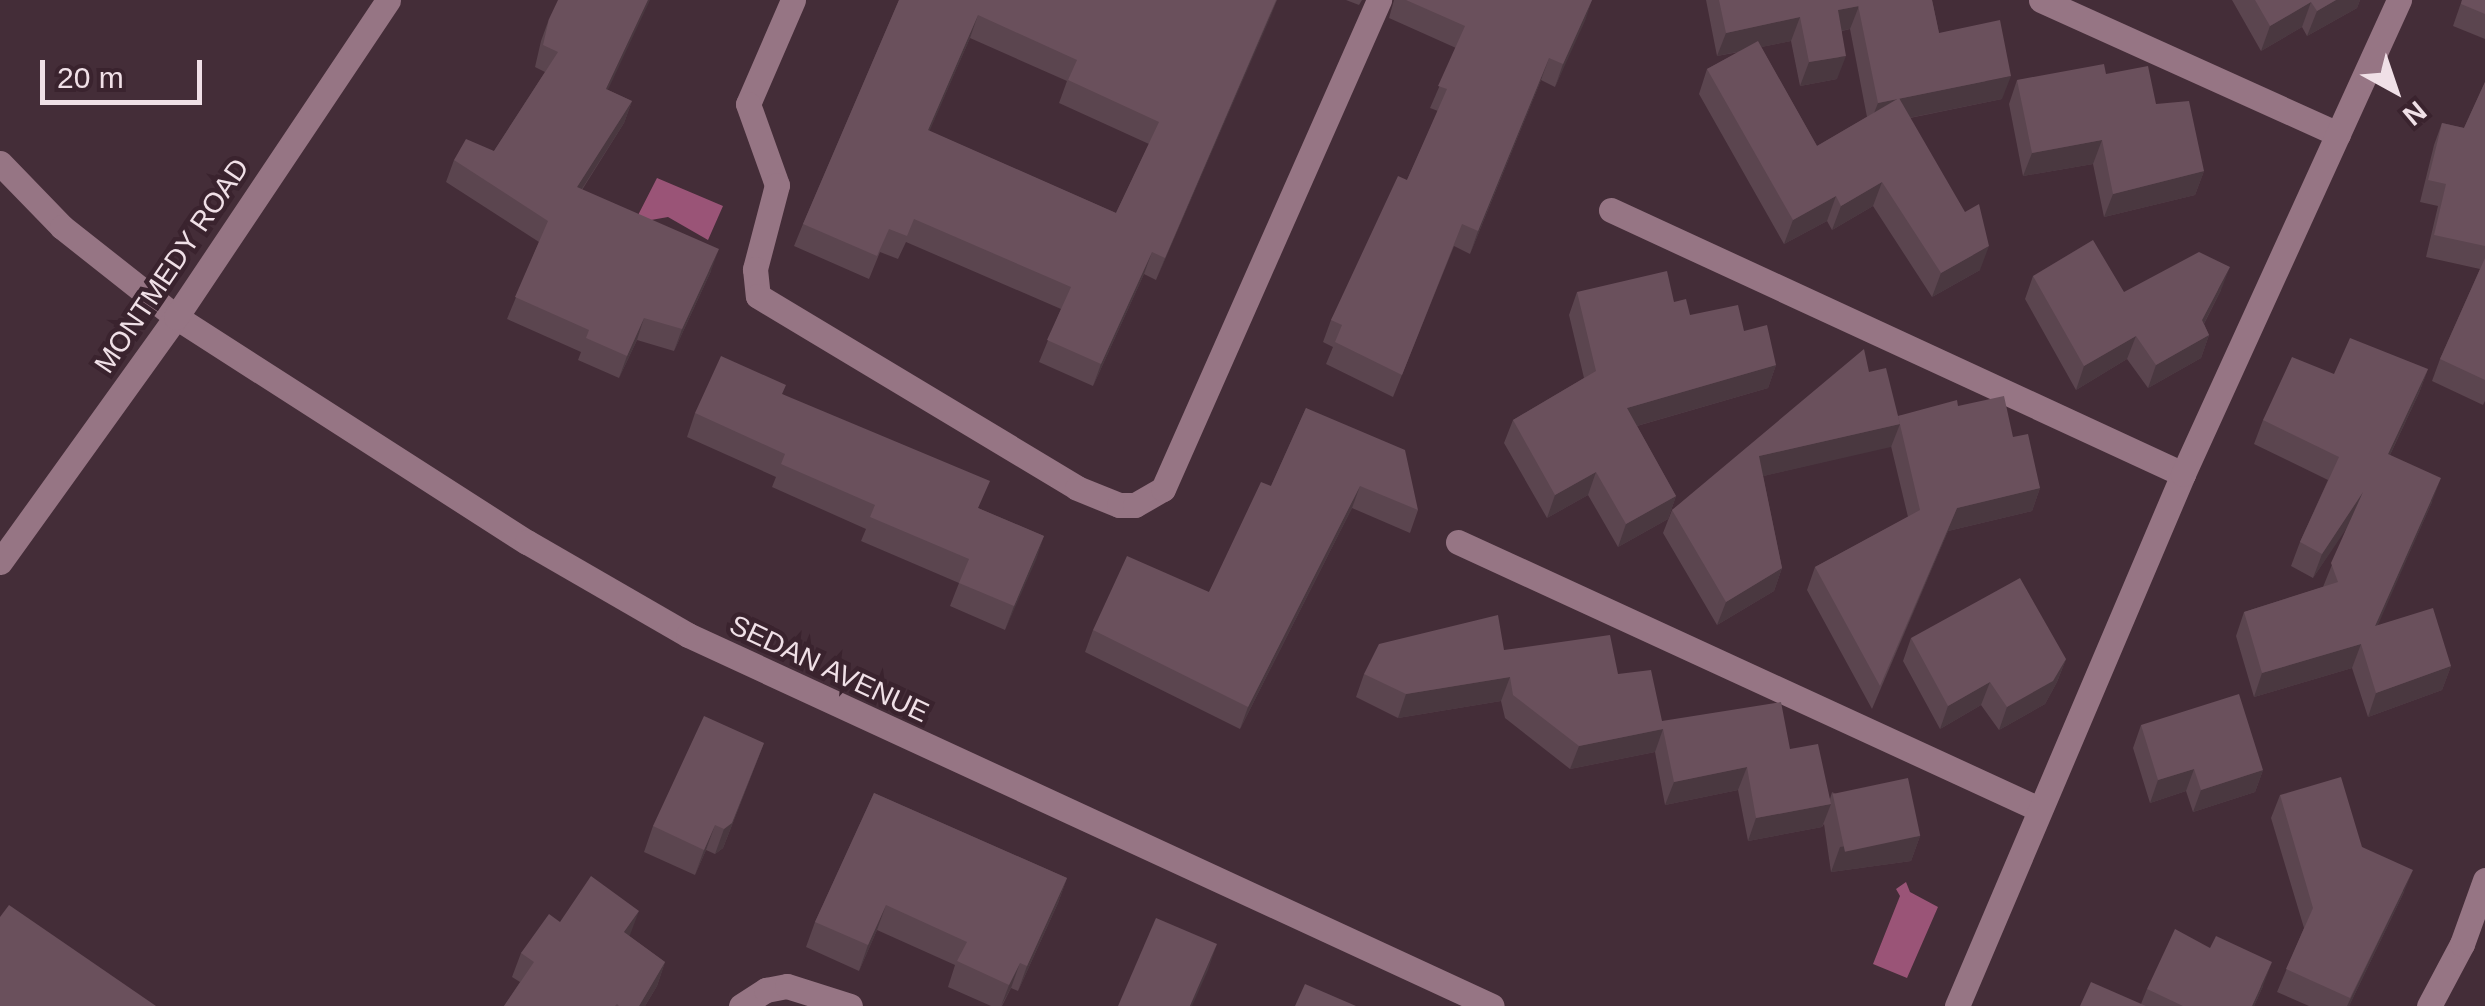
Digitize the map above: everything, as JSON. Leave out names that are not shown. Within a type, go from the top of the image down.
[{"type":"street","name":"MONTMEDY ROAD","points":[[0,562],[176,318],[388,0]]},
{"type":"street","points":[[794,0],[748,104],[778,185],[755,269],[758,296],[1077,488],[1119,505],[1135,505],[1163,489],[1380,0]]},
{"type":"street","points":[[2041,0],[2338,134]]},
{"type":"street","points":[[1957,1006],[2183,474],[2399,0]]},
{"type":"street","name":"SEDAN AVENUE","points":[[0,163],[62,227],[176,318],[527,542],[688,636],[1492,1006]]},
{"type":"street","points":[[1611,210],[2183,474]]},
{"type":"street","points":[[1458,542],[2039,809]]},
{"type":"street","points":[[2430,1006],[2462,944],[2485,880]]},
{"type":"street","points":[[741,1006],[787,986],[850,1006]]},
{"type":"shaded area","points":[[657,178],[723,206],[708,240],[668,217],[634,223]]},
{"type":"shaded area","points":[[1906,882],[1910,892],[1938,907],[1907,978],[1873,964],[1900,896],[1896,889]]},
{"type":"building","points":[[558,0],[648,0],[606,89],[632,101],[577,187],[719,249],[682,329],[644,318],[627,356],[586,338],[589,330],[515,297],[548,221],[454,160],[466,139],[494,151],[558,52],[543,45]]},
{"type":"building","points":[[899,0],[1276,0],[1165,258],[1152,252],[1101,364],[1047,340],[1071,287],[914,219],[907,236],[889,229],[877,256],[803,224]],"holes":[[[978,15],[1077,60],[1068,80],[1159,122],[1116,213],[928,130]]]},
{"type":"building","points":[[1406,0],[1592,0],[1563,64],[1549,58],[1478,231],[1462,224],[1402,375],[1335,342],[1342,325],[1331,320],[1398,176],[1407,180],[1447,89],[1438,86],[1465,26]]},
{"type":"building","points":[[1719,0],[1858,0],[1859,6],[1838,10],[1846,56],[1809,62],[1800,17],[1726,33]]},
{"type":"building","points":[[1857,0],[1932,0],[1939,33],[2000,20],[2011,76],[1878,103]]},
{"type":"building","points":[[2255,0],[2336,0],[2317,11],[2311,2],[2270,26]]},
{"type":"building","points":[[2462,0],[2485,0],[2485,14],[2461,4]]},
{"type":"building","points":[[1758,41],[1817,146],[1899,98],[1965,212],[1979,204],[1989,246],[1941,273],[1882,182],[1841,206],[1836,196],[1793,220],[1707,69]]},
{"type":"building","points":[[2104,64],[2106,74],[2148,66],[2156,104],[2189,101],[2204,171],[2113,194],[2102,140],[2032,153],[2017,80]]},
{"type":"building","points":[[2485,82],[2485,246],[2434,235],[2446,184],[2428,180],[2442,123],[2464,128]]},
{"type":"building","points":[[2093,240],[2124,292],[2199,252],[2230,267],[2202,320],[2209,335],[2156,365],[2136,336],[2084,366],[2033,276]]},
{"type":"building","points":[[2485,258],[2485,380],[2440,359]]},
{"type":"building","points":[[1667,271],[1674,302],[1686,299],[1690,315],[1738,305],[1744,331],[1767,325],[1776,365],[1627,408],[1676,496],[1626,524],[1596,472],[1555,495],[1513,420],[1596,371],[1577,292]]},
{"type":"building","points":[[2350,338],[2428,369],[2388,454],[2441,478],[2375,626],[2433,608],[2451,666],[2376,693],[2361,644],[2262,673],[2244,612],[2338,582],[2331,563],[2363,492],[2322,554],[2300,542],[2339,457],[2263,420],[2292,357],[2334,374]]},
{"type":"building","points":[[1864,349],[1869,372],[1886,368],[1900,424],[1759,456],[1782,568],[1726,602],[1672,510]]},
{"type":"building","points":[[721,356],[786,385],[782,394],[990,481],[978,508],[1044,536],[1014,606],[959,583],[969,559],[870,517],[875,505],[781,464],[785,454],[695,413]]},
{"type":"building","points":[[2004,396],[2013,437],[2028,434],[2040,488],[1957,508],[1880,686],[1815,567],[1920,510],[1898,416],[1957,400],[1958,406]]},
{"type":"building","points":[[1306,408],[1405,450],[1418,510],[1360,486],[1248,707],[1093,630],[1127,556],[1209,592],[1261,482],[1271,486]]},
{"type":"building","points":[[2020,578],[2066,659],[2053,681],[2007,707],[1990,682],[1948,706],[1911,638]]},
{"type":"building","points":[[1498,615],[1504,650],[1610,635],[1618,674],[1651,670],[1662,721],[1781,702],[1790,749],[1818,744],[1831,804],[1756,818],[1747,767],[1674,782],[1663,729],[1579,746],[1513,695],[1510,677],[1406,694],[1364,674],[1379,644]]},
{"type":"building","points":[[2239,694],[2263,770],[2201,790],[2194,769],[2158,780],[2141,725]]},
{"type":"building","points":[[704,716],[764,743],[732,823],[724,829],[715,825],[704,850],[653,826]]},
{"type":"building","points":[[2341,777],[2362,847],[2413,870],[2350,998],[2286,969],[2313,908],[2280,795]]},
{"type":"building","points":[[1908,778],[1920,836],[1845,852],[1833,794]]},
{"type":"building","points":[[874,793],[1067,878],[1027,966],[1020,963],[1009,985],[957,961],[967,942],[886,905],[868,945],[815,922]]},
{"type":"building","points":[[591,876],[639,911],[624,932],[665,962],[639,1006],[504,1006],[534,962],[521,953],[549,914],[560,922]]},
{"type":"building","points":[[9,905],[156,1006],[0,1006],[0,917]]},
{"type":"building","points":[[1156,918],[1217,944],[1190,1006],[1118,1006]]},
{"type":"building","points":[[2175,929],[2210,948],[2216,936],[2272,962],[2252,1006],[2183,1006],[2147,989]]},
{"type":"building","points":[[2091,982],[2146,1006],[2080,1006]]},
{"type":"building","points":[[1305,984],[1356,1006],[1295,1006]]}]
